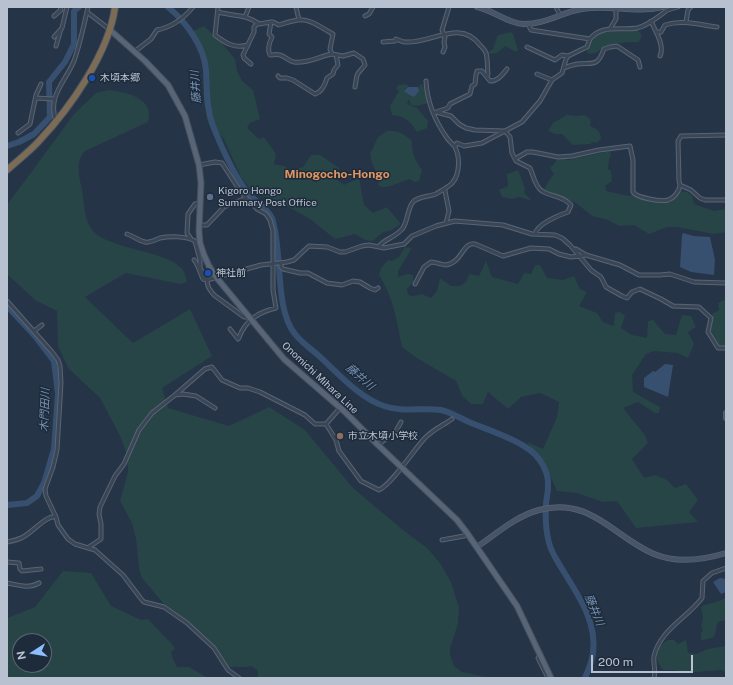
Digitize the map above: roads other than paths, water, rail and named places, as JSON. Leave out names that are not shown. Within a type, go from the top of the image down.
[{"type":"highway","points":[[7,170],[38,141],[56,121],[80,89],[100,55],[115,7]]},
{"type":"main road","name":"Onomichi Mihara Line","points":[[109,29],[145,61],[168,86],[186,116],[199,165],[201,182],[199,225],[200,243],[209,266],[216,277],[284,359],[340,408],[457,520],[517,606],[551,678]]},
{"type":"street","points":[[54,16],[61,10],[60,7]]},
{"type":"street","points":[[56,46],[67,7]]},
{"type":"street","points":[[56,121],[53,108],[54,99],[73,62],[88,7]]},
{"type":"street","points":[[134,52],[151,39],[157,30],[175,23],[186,15],[193,7]]},
{"type":"street","points":[[218,7],[215,35],[223,42],[231,45],[241,47],[248,45]]},
{"type":"street","points":[[245,16],[250,7]]},
{"type":"street","points":[[296,7],[299,20]]},
{"type":"street","points":[[365,16],[369,14],[373,7]]},
{"type":"street","points":[[443,52],[445,47],[444,34],[442,30],[449,7]]},
{"type":"street","points":[[477,7],[486,9],[521,24],[542,22],[584,8],[650,10],[662,7]]},
{"type":"street","points":[[556,7],[560,15]]},
{"type":"street","points":[[528,47],[551,60],[555,60],[562,55],[568,56],[587,47],[594,34],[601,30],[639,28],[663,15],[666,11],[678,7]]},
{"type":"street","points":[[686,22],[688,10],[691,7]]},
{"type":"street","points":[[610,29],[616,19],[616,8]]},
{"type":"street","points":[[87,12],[109,29]]},
{"type":"street","points":[[218,12],[245,16],[259,24],[271,22],[279,25],[299,20],[318,25],[322,29],[333,34],[330,49],[332,54]]},
{"type":"street","points":[[651,21],[661,47],[660,56]]},
{"type":"street","points":[[271,22],[270,34],[272,37],[268,48],[270,55],[280,55],[290,61],[295,62],[310,60],[332,54],[343,56],[354,53],[363,59],[365,65],[358,72],[355,87]]},
{"type":"street","points":[[656,32],[661,32],[665,24],[672,22],[686,22],[717,27]]},
{"type":"street","points":[[251,64],[244,58],[243,55],[254,32],[254,27],[258,23]]},
{"type":"street","points":[[528,24],[531,30],[590,39]]},
{"type":"street","points":[[54,37],[62,28]]},
{"type":"street","points":[[383,42],[395,41],[396,39],[403,42],[413,41],[457,32],[475,38],[485,52],[488,65],[487,76]]},
{"type":"street","points":[[564,68],[577,64],[597,62],[601,58],[604,50],[617,46],[638,60],[640,67]]},
{"type":"street","points":[[278,76],[280,78],[293,80],[317,94],[325,84],[328,76],[333,74],[338,65],[336,55]]},
{"type":"street","points":[[454,146],[457,143],[464,146],[482,143],[522,122],[540,101],[552,80],[562,73],[568,56]]},
{"type":"street","points":[[435,112],[448,108],[450,104],[470,94],[472,86],[475,84],[477,71],[482,71],[490,80],[494,81],[499,78],[506,69]]},
{"type":"street","points":[[537,74],[552,80]]},
{"type":"street","points":[[379,246],[394,237],[402,229],[407,221],[413,201],[418,198],[445,191],[453,184],[457,174],[458,156],[454,146],[450,143],[441,130],[427,91],[426,81]]},
{"type":"street","points":[[18,133],[30,124],[41,84]]},
{"type":"street","points":[[36,98],[54,99]]},
{"type":"street","points":[[435,112],[451,116],[459,124],[466,128],[505,132],[510,137],[512,153],[516,161],[530,168],[538,187],[542,191],[561,198],[571,205],[568,212],[538,227],[535,234]]},
{"type":"street","points":[[515,159],[527,152],[558,157],[630,146],[633,160],[633,192],[635,195],[640,197],[665,201],[675,195],[680,189],[678,141],[681,136],[726,135]]},
{"type":"street","points":[[199,165],[216,162],[222,163],[240,192],[257,209],[266,214],[270,220],[273,231],[273,290],[276,308],[266,310],[250,318],[238,340],[230,330]]},
{"type":"street","points":[[436,194],[453,184]]},
{"type":"street","points":[[680,186],[690,190],[705,200],[726,200]]},
{"type":"street","points":[[445,191],[449,211],[446,223]]},
{"type":"street","points":[[199,225],[207,225],[224,207],[246,198]]},
{"type":"street","points":[[200,203],[195,204],[188,214],[187,233],[191,239],[195,241],[200,260],[200,268],[207,280],[207,285],[210,291],[244,317],[250,318]]},
{"type":"street","points":[[194,260],[203,279],[207,280],[261,265],[281,264],[294,260],[309,246],[327,247],[340,252],[369,245],[384,248],[404,244],[412,236],[446,223],[464,221],[503,225],[532,234],[555,235],[568,242],[591,270],[601,277],[606,287],[622,296],[627,298],[632,292],[640,289],[678,308],[699,307],[711,318],[708,332],[718,348],[726,348]]},
{"type":"street","points":[[127,234],[143,242],[150,242],[160,238],[174,237],[191,239]]},
{"type":"street","points":[[416,284],[424,267],[430,262],[445,265],[456,261],[459,259],[467,245],[471,243],[503,256],[531,248],[549,249],[559,254],[571,257],[586,255]]},
{"type":"street","points":[[573,248],[586,255],[620,266],[639,275],[670,274],[694,282],[726,283]]},
{"type":"street","points":[[281,264],[283,269],[300,273],[308,273],[327,283],[342,285],[353,281],[360,282],[375,290],[378,288]]},
{"type":"street","points":[[7,301],[58,360],[60,366],[61,383],[57,450],[54,467],[45,489],[46,496],[56,514],[58,525],[68,539],[75,544],[95,550],[122,575],[142,600],[164,606],[187,623],[214,648],[228,670],[239,678]]},
{"type":"street","points":[[34,331],[42,325]]},
{"type":"street","points":[[89,548],[101,539],[101,524],[98,514],[100,507],[114,476],[124,464],[139,430],[152,413],[205,369],[212,367],[222,380],[240,388],[248,388],[260,392],[305,415],[316,424],[326,424],[340,408]]},
{"type":"street","points":[[175,395],[183,394],[196,396],[215,408]]},
{"type":"street","points":[[726,413],[726,418]]},
{"type":"street","points":[[326,424],[336,440],[338,451],[361,481],[379,490],[383,488],[402,468],[413,452],[434,429],[452,419]]},
{"type":"street","points":[[378,445],[396,431],[401,422]]},
{"type":"street","points":[[477,547],[524,515],[539,510],[556,507],[574,508],[592,514],[642,548],[655,555],[673,560],[707,558],[726,553]]},
{"type":"street","points":[[7,542],[24,537],[46,519],[54,516],[56,517]]},
{"type":"street","points":[[442,540],[464,536],[467,533]]},
{"type":"street","points":[[7,562],[19,563],[22,571],[41,569]]},
{"type":"street","points":[[654,678],[654,658],[657,646],[664,636],[702,598],[703,581],[712,573],[726,568]]},
{"type":"street","points":[[7,583],[25,586],[39,583]]},
{"type":"street","points":[[540,655],[538,658],[548,678]]},
{"type":"water","points":[[408,87],[418,87],[419,91],[414,97],[404,91]]},
{"type":"water","points":[[683,233],[694,236],[710,237],[715,260],[714,275],[691,272],[680,267]]},
{"type":"water","points":[[665,364],[673,365],[668,397],[644,387],[644,378]]},
{"type":"water","points":[[720,578],[726,579],[726,592],[721,594],[713,582]]},
{"type":"waterway","name":"木門田川","points":[[7,146],[19,142],[34,134],[50,117],[49,82],[65,62],[74,44],[74,11],[79,7]]},
{"type":"waterway","name":"藤井川","points":[[168,7],[187,27],[198,43],[202,52],[205,61],[209,112],[216,134],[229,161],[238,179],[248,193],[270,214],[272,218],[277,246],[281,295],[284,310],[288,323],[297,337],[357,391],[375,402],[391,408],[405,410],[434,409],[448,412],[517,442],[526,447],[541,462],[548,480],[546,518],[550,545],[555,557],[582,602],[591,627],[593,653],[585,678]]},
{"type":"waterway","name":"木門田川","points":[[7,306],[34,335],[54,361],[58,394],[54,449],[44,483],[37,496],[27,503],[7,505]]},
{"type":"place","name":"木頃本郷","points":[[92,78]]},
{"type":"place","name":"Kigoro Hongo Summary Post Office","points":[[210,197]]},
{"type":"place","name":"神社前","points":[[208,273]]},
{"type":"place","name":"市立木頃小学校","points":[[340,436]]},
{"type":"district","name":"Minogocho-Hongo","points":[[337,174]]}]
